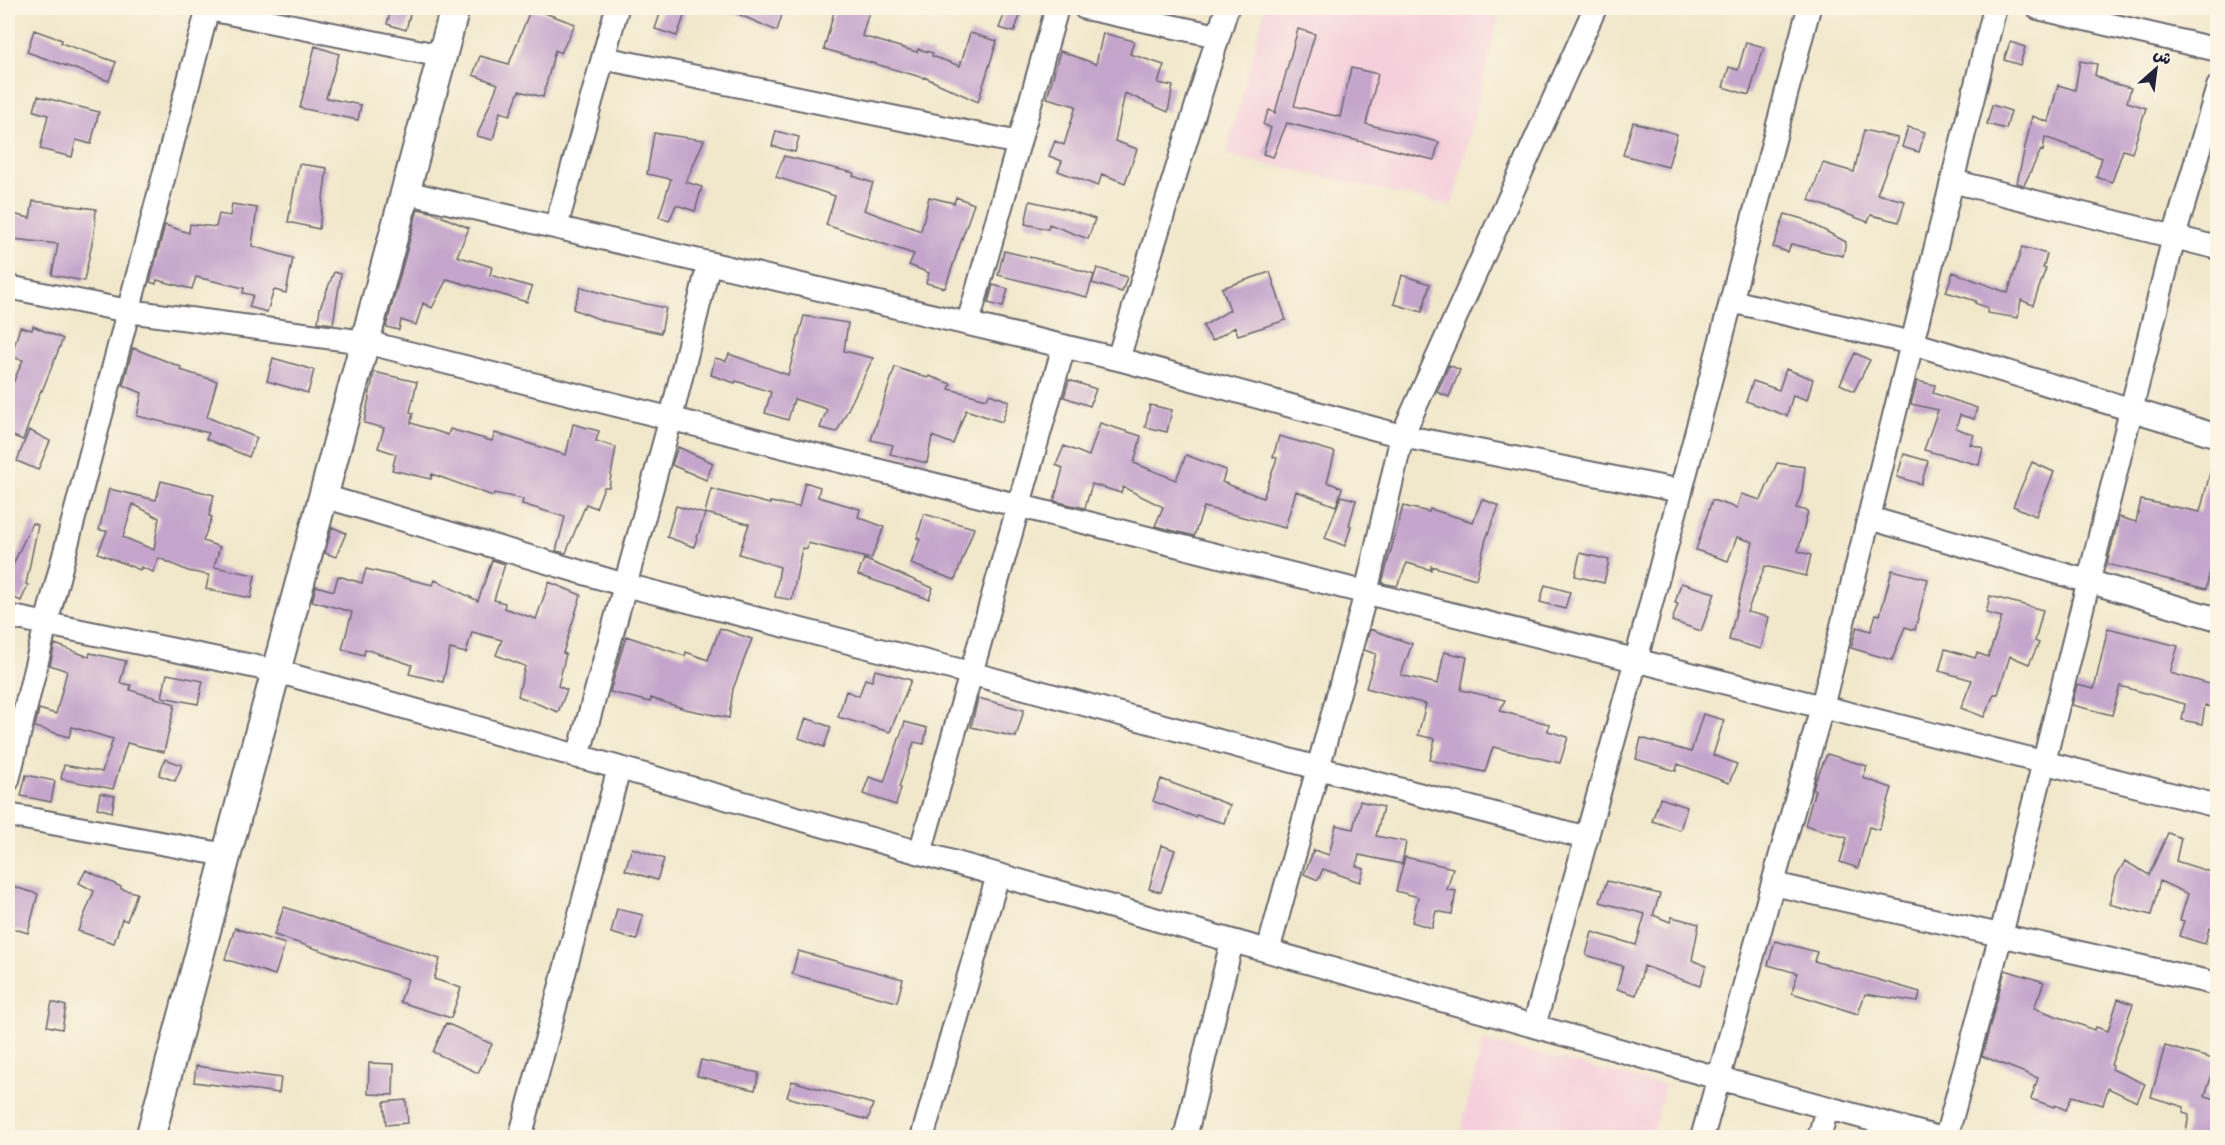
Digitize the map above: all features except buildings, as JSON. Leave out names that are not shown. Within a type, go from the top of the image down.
[{"type":"street","points":[[8,780],[46,624],[207,8],[442,56]]},
{"type":"street","points":[[150,1137],[455,8]]},
{"type":"street","points":[[556,227],[617,8]]},
{"type":"street","points":[[969,323],[1057,8]]},
{"type":"street","points":[[1085,8],[1218,36]]},
{"type":"street","points":[[1118,359],[1227,8]]},
{"type":"street","points":[[1269,951],[1366,593],[1402,436],[1596,8]]},
{"type":"street","points":[[1534,1026],[1636,660],[1809,8]]},
{"type":"street","points":[[1702,1137],[1822,707],[1995,8]]},
{"type":"street","points":[[2038,8],[2217,50]]},
{"type":"street","points":[[603,58],[1019,142]]},
{"type":"street","points":[[1946,1137],[2001,935],[2174,237],[2217,87]]},
{"type":"street","points":[[1952,181],[2217,248]]},
{"type":"street","points":[[405,192],[1118,359],[1402,436],[1681,490]]},
{"type":"street","points":[[578,757],[670,418],[709,263]]},
{"type":"street","points":[[8,287],[128,311],[365,342],[2217,806]]},
{"type":"street","points":[[1731,301],[1912,343],[2217,436]]},
{"type":"street","points":[[920,853],[1064,346]]},
{"type":"street","points":[[323,496],[625,585],[970,673],[1318,768],[1587,838]]},
{"type":"street","points":[[1869,518],[2217,619]]},
{"type":"street","points":[[8,616],[276,671],[1718,1078],[1939,1137]]},
{"type":"street","points":[[520,1137],[619,768]]},
{"type":"street","points":[[8,815],[226,855]]},
{"type":"street","points":[[922,1137],[998,874]]},
{"type":"street","points":[[1773,884],[2217,984]]},
{"type":"street","points":[[1185,1137],[1232,941]]},
{"type":"street","points":[[1819,1137],[1827,1108]]},
{"type":"shaded area","points":[[1265,8],[1501,8],[1452,206],[1226,155]]},
{"type":"shaded area","points":[[1483,1041],[1665,1085],[1652,1137],[1459,1137]]}]
